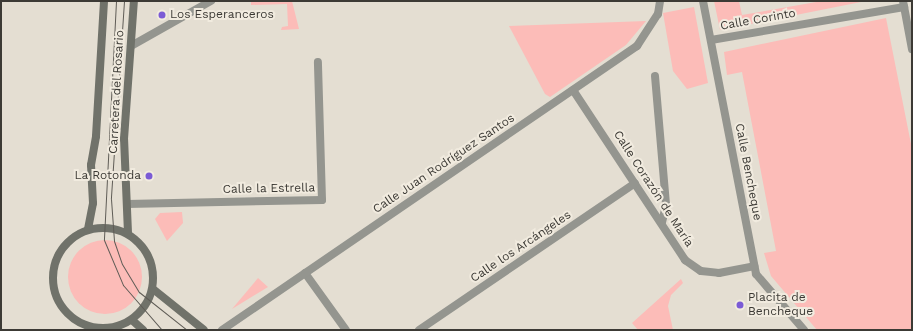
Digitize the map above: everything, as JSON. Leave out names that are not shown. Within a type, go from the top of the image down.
[{"type":"main road","name":"Carretera del Rosario","points":[[88,229],[93,203],[91,165],[96,136],[104,1]]},
{"type":"main road","name":"Carretera del Rosario","points":[[128,233],[124,139],[134,1]]},
{"type":"main road","points":[[112,228],[128,233],[147,252],[153,270],[153,289],[148,301],[132,320],[112,329],[95,328],[79,322],[65,311],[54,292],[53,270],[62,248],[88,229],[112,228]]},
{"type":"main road","points":[[153,289],[204,330]]},
{"type":"main road","points":[[132,320],[143,330]]},
{"type":"main road","points":[[79,322],[83,330]]},
{"type":"street","points":[[131,46],[211,1]]},
{"type":"street","name":"Calle Juan Rodríguez Santos","points":[[222,330],[637,46],[658,14],[660,1]]},
{"type":"street","name":"Calle Bencheque","points":[[703,1],[756,274],[804,330]]},
{"type":"street","points":[[903,4],[912,49]]},
{"type":"street","name":"Calle Corinto","points":[[711,40],[903,4]]},
{"type":"street","name":"Calle la Estrella","points":[[127,204],[322,200],[318,62]]},
{"type":"street","points":[[655,76],[666,205],[662,223]]},
{"type":"street","name":"Calle Corazón de María","points":[[574,90],[662,223],[681,256],[701,271],[719,273],[754,266]]},
{"type":"street","name":"Calle los Arcángeles","points":[[419,330],[635,183]]},
{"type":"street","points":[[305,272],[346,330]]},
{"type":"shaded area","points":[[251,1],[292,1],[299,29],[281,30],[282,27],[288,26],[287,4],[251,5]]},
{"type":"shaded area","points":[[714,1],[739,1],[742,15],[822,1],[866,1],[720,30]]},
{"type":"shaded area","points":[[694,7],[708,83],[687,89],[673,71],[663,13]]},
{"type":"shaded area","points":[[886,18],[912,149],[912,330],[817,330],[771,276],[764,253],[776,251],[742,72],[727,75],[724,52]]},
{"type":"shaded area","points":[[646,21],[626,45],[550,97],[545,94],[509,26]]},
{"type":"shaded area","points":[[182,212],[183,223],[167,241],[155,219],[160,213]]},
{"type":"shaded area","points":[[105,240],[119,243],[131,251],[139,263],[142,277],[139,291],[131,303],[119,311],[105,314],[91,311],[79,303],[71,291],[68,277],[71,263],[79,251],[91,243]]},
{"type":"shaded area","points":[[258,278],[268,287],[232,309]]},
{"type":"shaded area","points":[[681,279],[683,283],[671,295],[668,306],[673,330],[638,330],[632,323]]},
{"type":"tram line","points":[[116,1],[104,240],[123,285],[162,330]]},
{"type":"tram line","points":[[124,1],[111,199],[114,241],[122,264],[139,292],[187,330]]},
{"type":"place","name":"Los Esperanceros","points":[[162,15]]},
{"type":"place","name":"La Rotonda","points":[[149,176]]},
{"type":"place","name":"Placita de Bencheque","points":[[740,305]]}]
